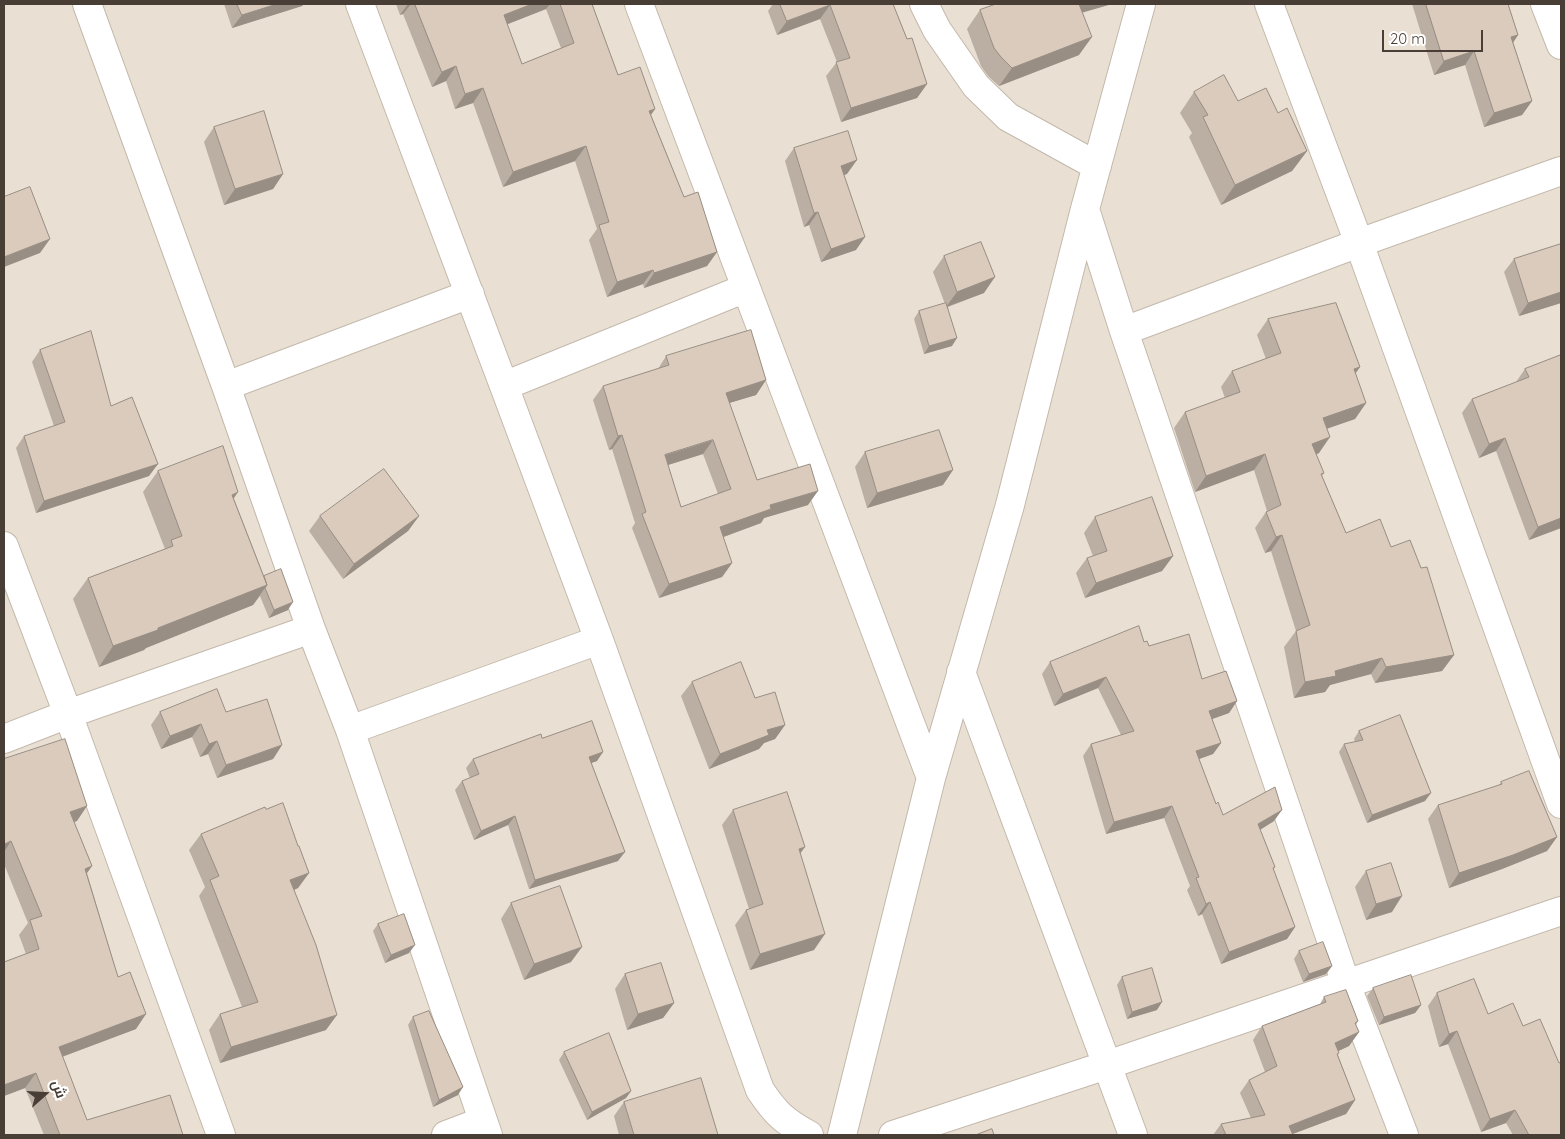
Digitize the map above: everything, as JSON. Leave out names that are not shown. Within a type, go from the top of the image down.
[{"type":"street","points":[[87,4],[226,386],[312,630],[350,730],[485,1128],[446,1135]]},
{"type":"street","points":[[360,4],[598,640],[760,1090],[774,1111],[791,1126],[809,1135]]},
{"type":"street","points":[[639,4],[931,778]]},
{"type":"street","points":[[924,4],[937,30],[976,86],[1008,117],[1097,166]]},
{"type":"street","points":[[842,1135],[931,778],[1010,505],[1085,209],[1141,4]]},
{"type":"street","points":[[1269,4],[1359,243],[1561,804]]},
{"type":"street","points":[[1545,4],[1561,46]]},
{"type":"street","points":[[1124,331],[1359,243],[1561,171]]},
{"type":"street","points":[[1085,209],[1124,331],[1346,984],[1404,1135]]},
{"type":"street","points":[[504,386],[746,288]]},
{"type":"street","points":[[226,386],[470,294]]},
{"type":"street","points":[[4,546],[68,714],[221,1135]]},
{"type":"street","points":[[4,739],[68,714],[312,630]]},
{"type":"street","points":[[350,730],[598,640]]},
{"type":"street","points":[[961,672],[1133,1135]]},
{"type":"street","points":[[893,1135],[1107,1065],[1561,911]]},
{"type":"shaded area","points":[[4,4],[1561,4],[1561,1135],[4,1135]]},
{"type":"building","points":[[237,4],[277,4],[242,15]]},
{"type":"building","points":[[415,4],[532,4],[504,15],[522,64],[574,43],[560,4],[592,4],[618,75],[640,67],[655,109],[649,111],[684,197],[698,192],[717,252],[654,273],[653,270],[617,282],[599,225],[609,222],[586,146],[513,172],[483,88],[465,94],[456,66],[442,72]]},
{"type":"building","points":[[780,4],[893,4],[907,39],[912,38],[927,84],[851,108],[836,62],[850,58],[830,5],[787,21]]},
{"type":"building","points":[[996,4],[1079,4],[1092,37],[1012,68],[994,48],[980,10]]},
{"type":"building","points":[[1426,4],[1508,4],[1518,35],[1511,37],[1532,101],[1494,113],[1474,51],[1444,61]]},
{"type":"building","points":[[1224,75],[1238,101],[1266,88],[1278,113],[1287,108],[1307,151],[1235,185],[1203,117],[1208,115],[1194,92]]},
{"type":"building","points":[[264,111],[283,174],[235,189],[214,127]]},
{"type":"building","points":[[848,131],[857,160],[841,166],[865,237],[831,249],[818,212],[814,213],[794,148]]},
{"type":"building","points":[[30,187],[50,239],[4,257],[4,197]]},
{"type":"building","points":[[981,242],[995,277],[957,292],[944,256]]},
{"type":"building","points":[[1561,244],[1561,292],[1528,303],[1514,259]]},
{"type":"building","points":[[946,303],[957,338],[929,346],[919,311]]},
{"type":"building","points":[[1336,303],[1360,367],[1354,369],[1366,403],[1323,418],[1330,437],[1312,444],[1324,473],[1321,474],[1346,533],[1380,519],[1391,547],[1410,540],[1421,568],[1427,567],[1454,655],[1386,667],[1382,658],[1335,671],[1336,676],[1305,682],[1296,631],[1310,625],[1282,535],[1276,537],[1266,512],[1281,505],[1265,454],[1206,476],[1185,412],[1240,392],[1232,371],[1281,353],[1268,319]]},
{"type":"building","points":[[751,330],[766,380],[726,393],[757,480],[810,464],[818,491],[770,505],[771,509],[720,527],[732,563],[669,584],[642,514],[646,512],[622,435],[618,436],[603,386],[669,365],[666,356]],"holes":[[[713,440],[731,489],[681,507],[665,455]]]},
{"type":"building","points":[[91,331],[111,406],[132,397],[158,464],[44,501],[24,436],[65,422],[40,350]]},
{"type":"building","points":[[1561,355],[1561,518],[1538,527],[1505,438],[1489,444],[1472,399],[1529,377],[1525,369]]},
{"type":"building","points":[[939,430],[953,470],[877,493],[865,452]]},
{"type":"building","points":[[223,446],[238,492],[232,495],[267,585],[158,628],[158,630],[113,646],[88,578],[173,546],[171,540],[182,536],[158,471]]},
{"type":"building","points":[[384,469],[419,516],[354,564],[320,516]]},
{"type":"building","points":[[1152,497],[1173,556],[1096,583],[1087,558],[1107,551],[1095,517]]},
{"type":"building","points":[[281,569],[293,602],[274,610],[265,588],[267,585],[264,576]]},
{"type":"building","points":[[1139,626],[1144,642],[1147,641],[1149,646],[1189,634],[1202,679],[1226,671],[1237,701],[1209,711],[1221,743],[1196,751],[1216,804],[1218,802],[1223,815],[1275,787],[1282,810],[1258,824],[1295,927],[1229,952],[1210,902],[1206,904],[1196,878],[1199,877],[1172,806],[1114,822],[1091,744],[1134,731],[1106,677],[1063,694],[1050,662]]},
{"type":"building","points":[[741,662],[755,698],[775,692],[785,725],[767,730],[769,735],[720,754],[692,682]]},
{"type":"building","points":[[217,689],[226,712],[267,699],[282,745],[226,765],[217,741],[209,744],[201,724],[170,736],[160,712]]},
{"type":"building","points":[[1400,715],[1431,793],[1372,815],[1344,744],[1363,740],[1359,731]]},
{"type":"building","points":[[592,721],[603,752],[589,757],[625,852],[535,880],[515,816],[481,831],[462,781],[479,774],[473,759],[541,734],[542,738]]},
{"type":"building","points":[[65,739],[87,806],[70,812],[92,866],[85,869],[118,977],[130,972],[146,1014],[59,1047],[87,1120],[170,1095],[183,1135],[60,1135],[36,1073],[4,1085],[4,962],[39,949],[30,920],[42,916],[11,841],[5,844],[4,840],[4,759]]},
{"type":"building","points":[[1529,771],[1557,837],[1513,855],[1459,873],[1438,805],[1502,784],[1501,782]]},
{"type":"building","points":[[787,792],[805,847],[799,849],[825,934],[760,954],[746,910],[763,904],[733,810]]},
{"type":"building","points":[[283,803],[309,873],[290,880],[316,945],[337,1015],[231,1047],[220,1014],[258,1002],[210,880],[219,876],[201,834],[265,807],[266,809]]},
{"type":"building","points":[[1391,863],[1402,896],[1376,904],[1366,871]]},
{"type":"building","points":[[560,886],[582,947],[534,964],[511,903]]},
{"type":"building","points":[[404,914],[415,945],[391,955],[378,924]]},
{"type":"building","points":[[1323,942],[1332,966],[1309,974],[1299,951]]},
{"type":"building","points":[[661,963],[674,1003],[638,1014],[625,974]]},
{"type":"building","points":[[1152,968],[1162,1002],[1132,1012],[1122,977]]},
{"type":"building","points":[[1411,975],[1421,1005],[1384,1017],[1373,988]]},
{"type":"building","points":[[1474,979],[1488,1014],[1513,1003],[1523,1026],[1540,1019],[1559,1063],[1561,1062],[1561,1135],[1529,1135],[1515,1110],[1490,1119],[1457,1031],[1449,1034],[1437,993]]},
{"type":"building","points":[[1346,990],[1358,1021],[1355,1023],[1359,1032],[1335,1043],[1339,1053],[1337,1054],[1355,1100],[1289,1126],[1293,1135],[1226,1135],[1221,1124],[1265,1115],[1249,1080],[1277,1066],[1262,1026],[1326,1002],[1324,997]]},
{"type":"building","points":[[429,1011],[463,1087],[439,1100],[413,1017]]},
{"type":"building","points":[[609,1033],[631,1091],[592,1112],[564,1052]]},
{"type":"building","points":[[701,1078],[718,1135],[634,1135],[624,1102]]},
{"type":"building","points":[[992,1129],[994,1135],[976,1135]]}]
